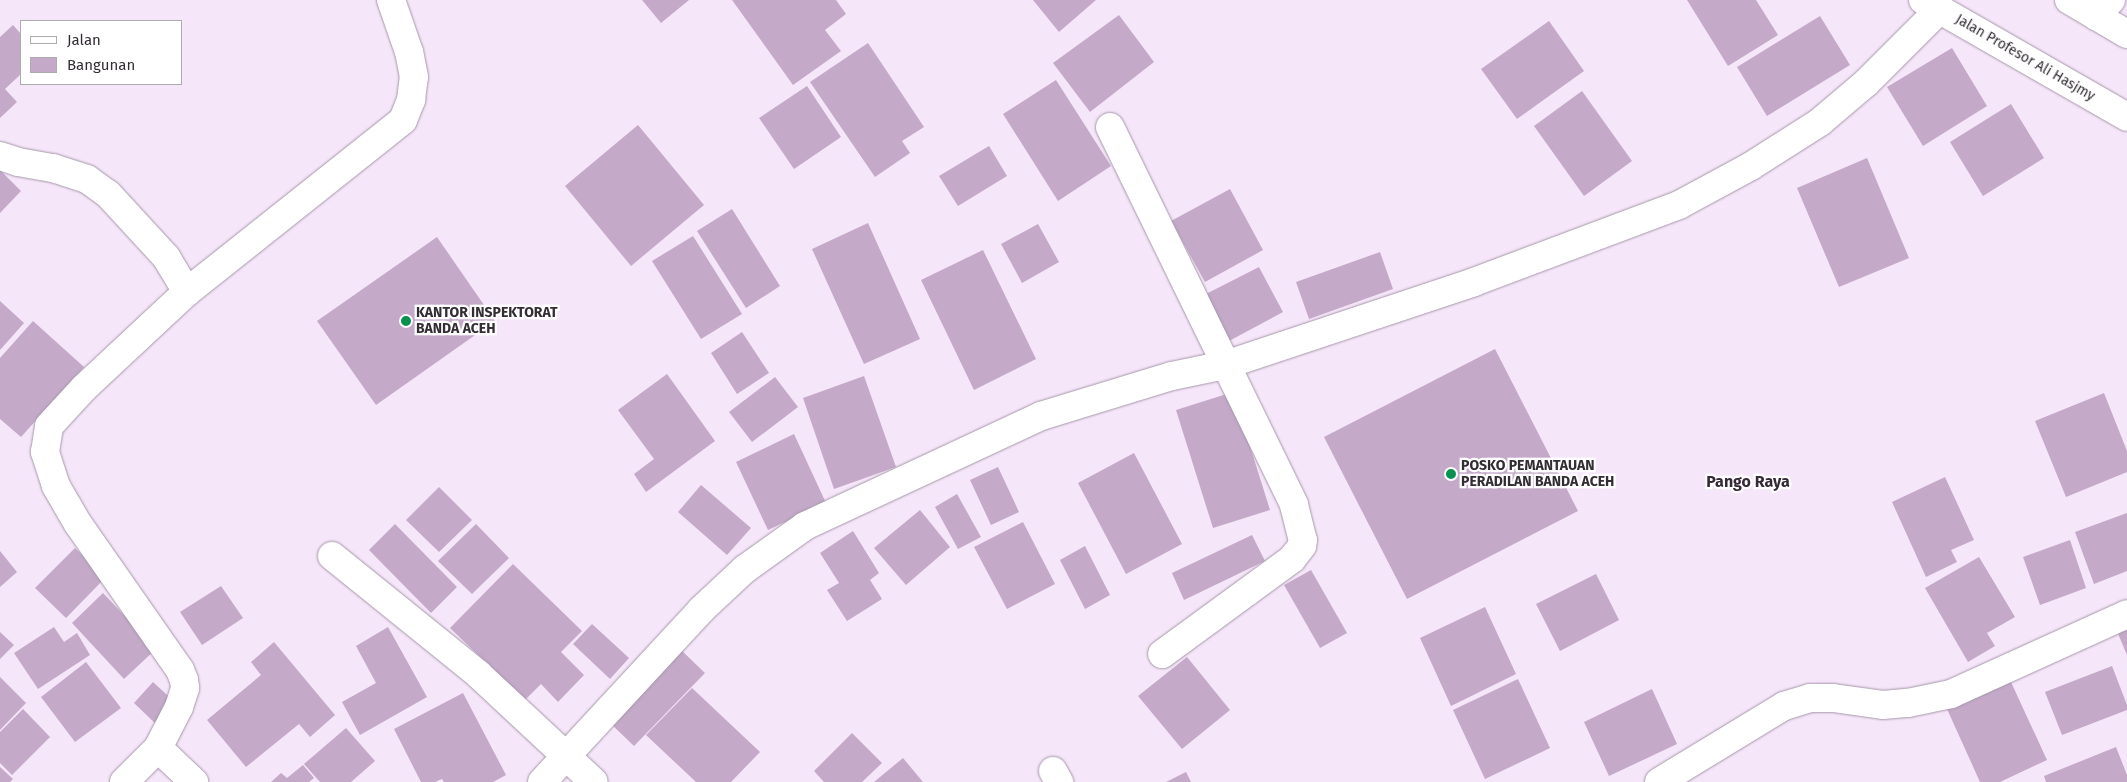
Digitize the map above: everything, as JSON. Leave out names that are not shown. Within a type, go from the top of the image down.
[{"type":"street","points":[[124,782],[158,748],[180,707],[185,688],[184,680],[180,670],[78,524],[56,486],[45,452],[49,426],[84,388],[187,292],[402,120],[411,100],[414,77],[409,52],[392,0]]},
{"type":"street","points":[[2069,0],[2104,8],[2127,34]]},
{"type":"street","points":[[542,782],[701,610],[745,569],[805,526],[1041,416],[1172,376],[1225,365],[1474,282],[1680,206],[1751,166],[1820,122],[1866,83],[1932,5]]},
{"type":"street","name":"Jalan Profesor Ali Hasjmy","points":[[1932,5],[2127,119]]},
{"type":"street","points":[[1110,127],[1294,505],[1303,540],[1302,546],[1292,559],[1162,654]]},
{"type":"street","points":[[0,156],[18,162],[53,168],[87,179],[108,194],[166,257],[187,292]]},
{"type":"street","points":[[332,556],[478,674],[594,782]]},
{"type":"street","points":[[1659,782],[1784,706],[1810,698],[1833,698],[1883,705],[1908,703],[1951,694],[2127,614]]},
{"type":"street","points":[[158,748],[194,782]]},
{"type":"building","points":[[642,0],[689,0],[661,23]]},
{"type":"building","points":[[732,0],[836,0],[846,14],[825,30],[841,51],[793,85]]},
{"type":"building","points":[[1033,0],[1096,0],[1059,32]]},
{"type":"building","points":[[1687,0],[1756,0],[1778,35],[1728,66]]},
{"type":"building","points":[[1119,15],[1154,62],[1090,112],[1053,63]]},
{"type":"building","points":[[1820,16],[1850,65],[1767,116],[1737,67]]},
{"type":"building","points":[[1549,21],[1584,71],[1517,119],[1481,69]]},
{"type":"building","points":[[13,25],[20,33],[20,75],[5,89],[17,102],[0,118],[0,37]]},
{"type":"building","points":[[868,43],[924,127],[902,141],[910,153],[875,177],[810,82]]},
{"type":"building","points":[[1952,48],[1987,106],[1923,146],[1887,87]]},
{"type":"building","points":[[1056,80],[1111,166],[1058,201],[1003,114]]},
{"type":"building","points":[[807,86],[841,137],[794,169],[759,118]]},
{"type":"building","points":[[1582,91],[1632,161],[1584,196],[1534,126]]},
{"type":"building","points":[[2011,104],[2044,158],[1983,196],[1950,142]]},
{"type":"building","points":[[638,125],[704,205],[631,266],[565,186]]},
{"type":"building","points":[[989,146],[1007,176],[958,206],[939,176]]},
{"type":"building","points":[[1867,158],[1909,258],[1839,287],[1797,188]]},
{"type":"building","points":[[0,170],[21,191],[0,213]]},
{"type":"building","points":[[1230,189],[1263,250],[1205,282],[1171,221]]},
{"type":"building","points":[[732,209],[780,286],[746,308],[697,231]]},
{"type":"building","points":[[868,223],[920,339],[864,364],[812,249]]},
{"type":"building","points":[[1038,224],[1059,262],[1022,283],[1001,244]]},
{"type":"building","points":[[693,236],[742,314],[701,339],[652,261]]},
{"type":"building","name":"KANTOR INSPEKTORAT BANDA ACEH","points":[[437,237],[495,321],[376,405],[317,321]]},
{"type":"building","points":[[983,250],[1036,359],[974,390],[921,280]]},
{"type":"building","points":[[1380,252],[1393,289],[1309,319],[1296,282]]},
{"type":"building","points":[[1259,267],[1283,312],[1229,341],[1206,294]]},
{"type":"building","points":[[0,301],[24,323],[0,350]]},
{"type":"building","points":[[33,321],[84,367],[21,437],[0,419],[0,358]]},
{"type":"building","points":[[742,332],[769,373],[737,394],[711,353]]},
{"type":"building","name":"POSKO PEMANTAUAN PERADILAN BANDA ACEH","points":[[1495,349],[1578,511],[1407,599],[1324,437]]},
{"type":"building","points":[[667,374],[715,441],[646,492],[634,474],[654,459],[618,410]]},
{"type":"building","points":[[864,376],[896,467],[834,489],[803,398]]},
{"type":"building","points":[[775,377],[798,407],[752,442],[729,412]]},
{"type":"building","points":[[1233,392],[1270,510],[1213,528],[1176,410]]},
{"type":"building","points":[[2104,393],[2127,451],[2127,472],[2066,497],[2035,421]]},
{"type":"building","points":[[794,434],[826,503],[768,530],[736,462]]},
{"type":"building","points":[[1134,453],[1182,544],[1126,574],[1078,483]]},
{"type":"building","points":[[998,467],[1019,512],[991,525],[970,480]]},
{"type":"building","points":[[1945,477],[1974,540],[1951,550],[1957,562],[1926,577],[1892,502]]},
{"type":"building","points":[[701,485],[751,528],[727,555],[678,512]]},
{"type":"building","points":[[439,487],[472,520],[439,552],[406,520]]},
{"type":"building","points":[[957,494],[981,537],[958,549],[935,507]]},
{"type":"building","points":[[920,510],[950,547],[906,585],[874,548]]},
{"type":"building","points":[[2127,513],[2127,571],[2094,584],[2075,532]]},
{"type":"building","points":[[1023,522],[1055,584],[1007,609],[974,547]]},
{"type":"building","points":[[395,524],[457,587],[431,613],[369,550]]},
{"type":"building","points":[[476,524],[509,558],[472,594],[438,561]]},
{"type":"building","points":[[853,531],[879,573],[870,580],[882,599],[847,621],[827,590],[839,583],[820,553]]},
{"type":"building","points":[[1252,535],[1265,561],[1184,600],[1172,573]]},
{"type":"building","points":[[2070,540],[2086,588],[2040,605],[2023,557]]},
{"type":"building","points":[[1085,546],[1110,595],[1085,609],[1060,560]]},
{"type":"building","points":[[75,548],[105,578],[66,618],[35,588]]},
{"type":"building","points":[[0,551],[17,572],[0,587]]},
{"type":"building","points":[[1979,557],[2015,617],[1987,633],[1995,646],[1968,662],[1925,588]]},
{"type":"building","points":[[513,564],[582,631],[561,652],[584,675],[558,702],[541,684],[525,700],[450,628]]},
{"type":"building","points":[[1311,570],[1347,633],[1320,648],[1284,585]]},
{"type":"building","points":[[1596,574],[1619,620],[1560,651],[1536,604]]},
{"type":"building","points":[[221,586],[243,618],[202,645],[180,612]]},
{"type":"building","points":[[103,593],[156,649],[124,679],[72,623]]},
{"type":"building","points":[[1485,607],[1516,674],[1451,706],[1420,638]]},
{"type":"building","points":[[592,624],[629,658],[610,679],[573,644]]},
{"type":"building","points":[[2127,624],[2127,655],[2116,629]]},
{"type":"building","points":[[54,627],[64,642],[77,633],[90,655],[38,689],[14,653]]},
{"type":"building","points":[[388,627],[427,697],[360,735],[342,702],[376,683],[356,646]]},
{"type":"building","points":[[0,632],[14,645],[0,659]]},
{"type":"building","points":[[274,642],[335,715],[310,737],[299,724],[246,767],[207,720],[261,675],[251,662]]},
{"type":"building","points":[[680,649],[705,673],[634,746],[609,722]]},
{"type":"building","points":[[1187,657],[1230,710],[1182,749],[1138,696]]},
{"type":"building","points":[[86,662],[121,708],[75,742],[41,697]]},
{"type":"building","points":[[2112,666],[2127,705],[2127,710],[2062,735],[2045,692]]},
{"type":"building","points":[[0,677],[26,703],[0,730]]},
{"type":"building","points":[[1518,679],[1550,748],[1485,779],[1453,710]]},
{"type":"building","points":[[2010,680],[2047,760],[2000,782],[1980,782],[1947,709]]},
{"type":"building","points":[[153,682],[178,705],[158,726],[134,703]]},
{"type":"building","points":[[692,688],[760,752],[731,782],[696,782],[646,735]]},
{"type":"building","points":[[1652,689],[1677,744],[1609,776],[1584,722]]},
{"type":"building","points":[[463,693],[506,775],[493,782],[444,782],[442,779],[435,782],[421,782],[394,729]]},
{"type":"building","points":[[23,709],[50,737],[12,775],[0,763],[0,732]]},
{"type":"building","points":[[346,728],[375,761],[351,782],[320,782],[304,764]]},
{"type":"building","points":[[852,733],[882,763],[862,782],[824,782],[814,771]]},
{"type":"building","points":[[2116,747],[2127,775],[2127,782],[2046,782],[2044,776]]},
{"type":"building","points":[[903,758],[923,782],[874,782]]},
{"type":"building","points":[[303,765],[314,778],[309,782],[271,782],[281,773],[287,778]]},
{"type":"building","points":[[0,767],[13,779],[10,782],[0,782]]},
{"type":"building","points":[[1186,772],[1191,782],[1166,782]]},
{"type":"place","name":"KANTOR INSPEKTORAT BANDA ACEH","points":[[406,321]]},
{"type":"place","name":"POSKO PEMANTAUAN PERADILAN BANDA ACEH","points":[[1451,474]]},
{"type":"district","name":"Pango Raya","points":[[1748,482]]}]
